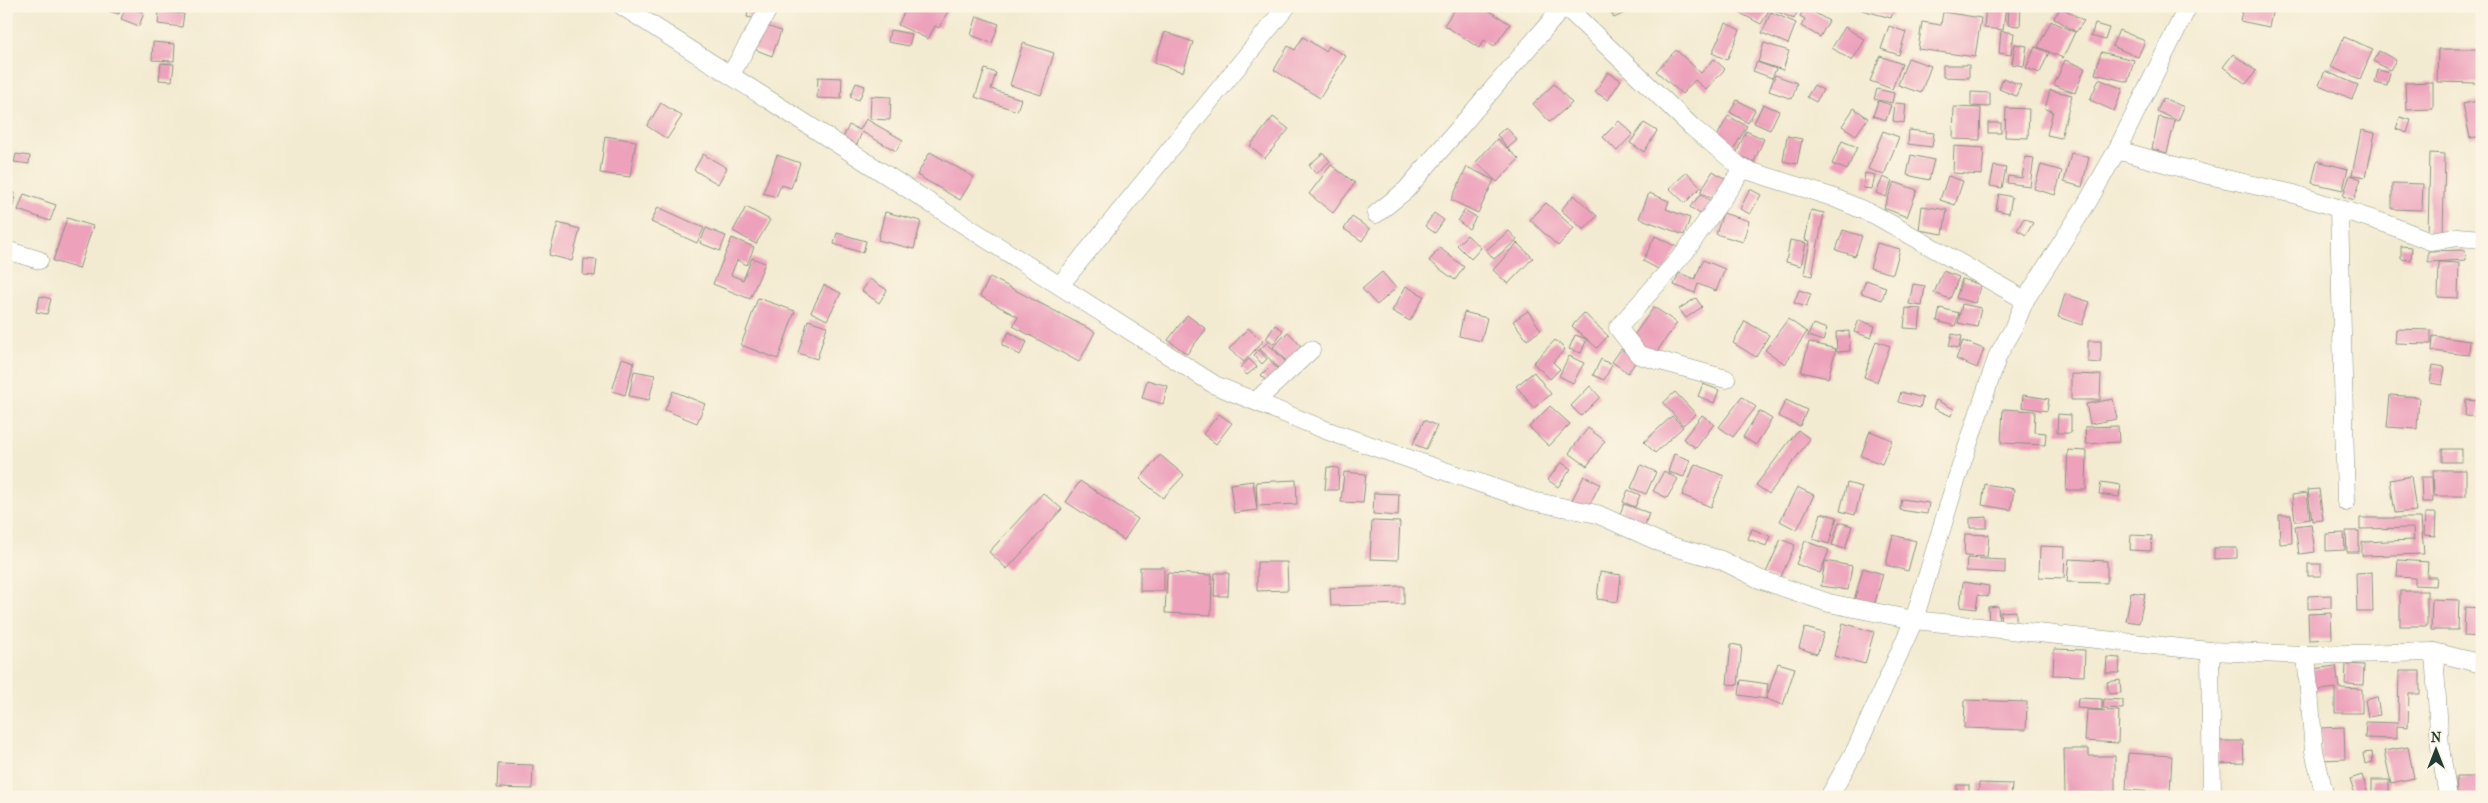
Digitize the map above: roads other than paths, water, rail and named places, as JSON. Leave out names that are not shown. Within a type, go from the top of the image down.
[{"type":"street","points":[[622,6],[1215,384],[1328,431],[1532,501],[1597,514],[1664,544],[1721,560],[1759,579],[1830,603],[1914,620],[2210,651],[2306,655],[2434,652],[2482,664]]},
{"type":"street","points":[[731,74],[770,6]]},
{"type":"street","points":[[1060,285],[1287,6]]},
{"type":"street","points":[[1376,214],[1406,190],[1565,6],[1692,127],[1743,169],[1832,197],[1875,215],[2026,300]]},
{"type":"street","points":[[1829,797],[1856,749],[1914,620],[1983,395],[1998,355],[2012,331],[2026,300],[2117,150],[2188,6]]},
{"type":"street","points":[[2117,150],[2339,208],[2388,224],[2430,241],[2458,237],[2482,239]]},
{"type":"street","points":[[1726,379],[1639,355],[1618,328],[1685,252],[1743,169]]},
{"type":"street","points":[[2339,208],[2346,502]]},
{"type":"street","points":[[6,250],[39,260]]},
{"type":"street","points":[[1257,400],[1311,350]]},
{"type":"street","points":[[2210,651],[2212,797]]},
{"type":"street","points":[[2434,652],[2440,747],[2448,797]]},
{"type":"street","points":[[2306,655],[2314,751],[2325,797]]}]
